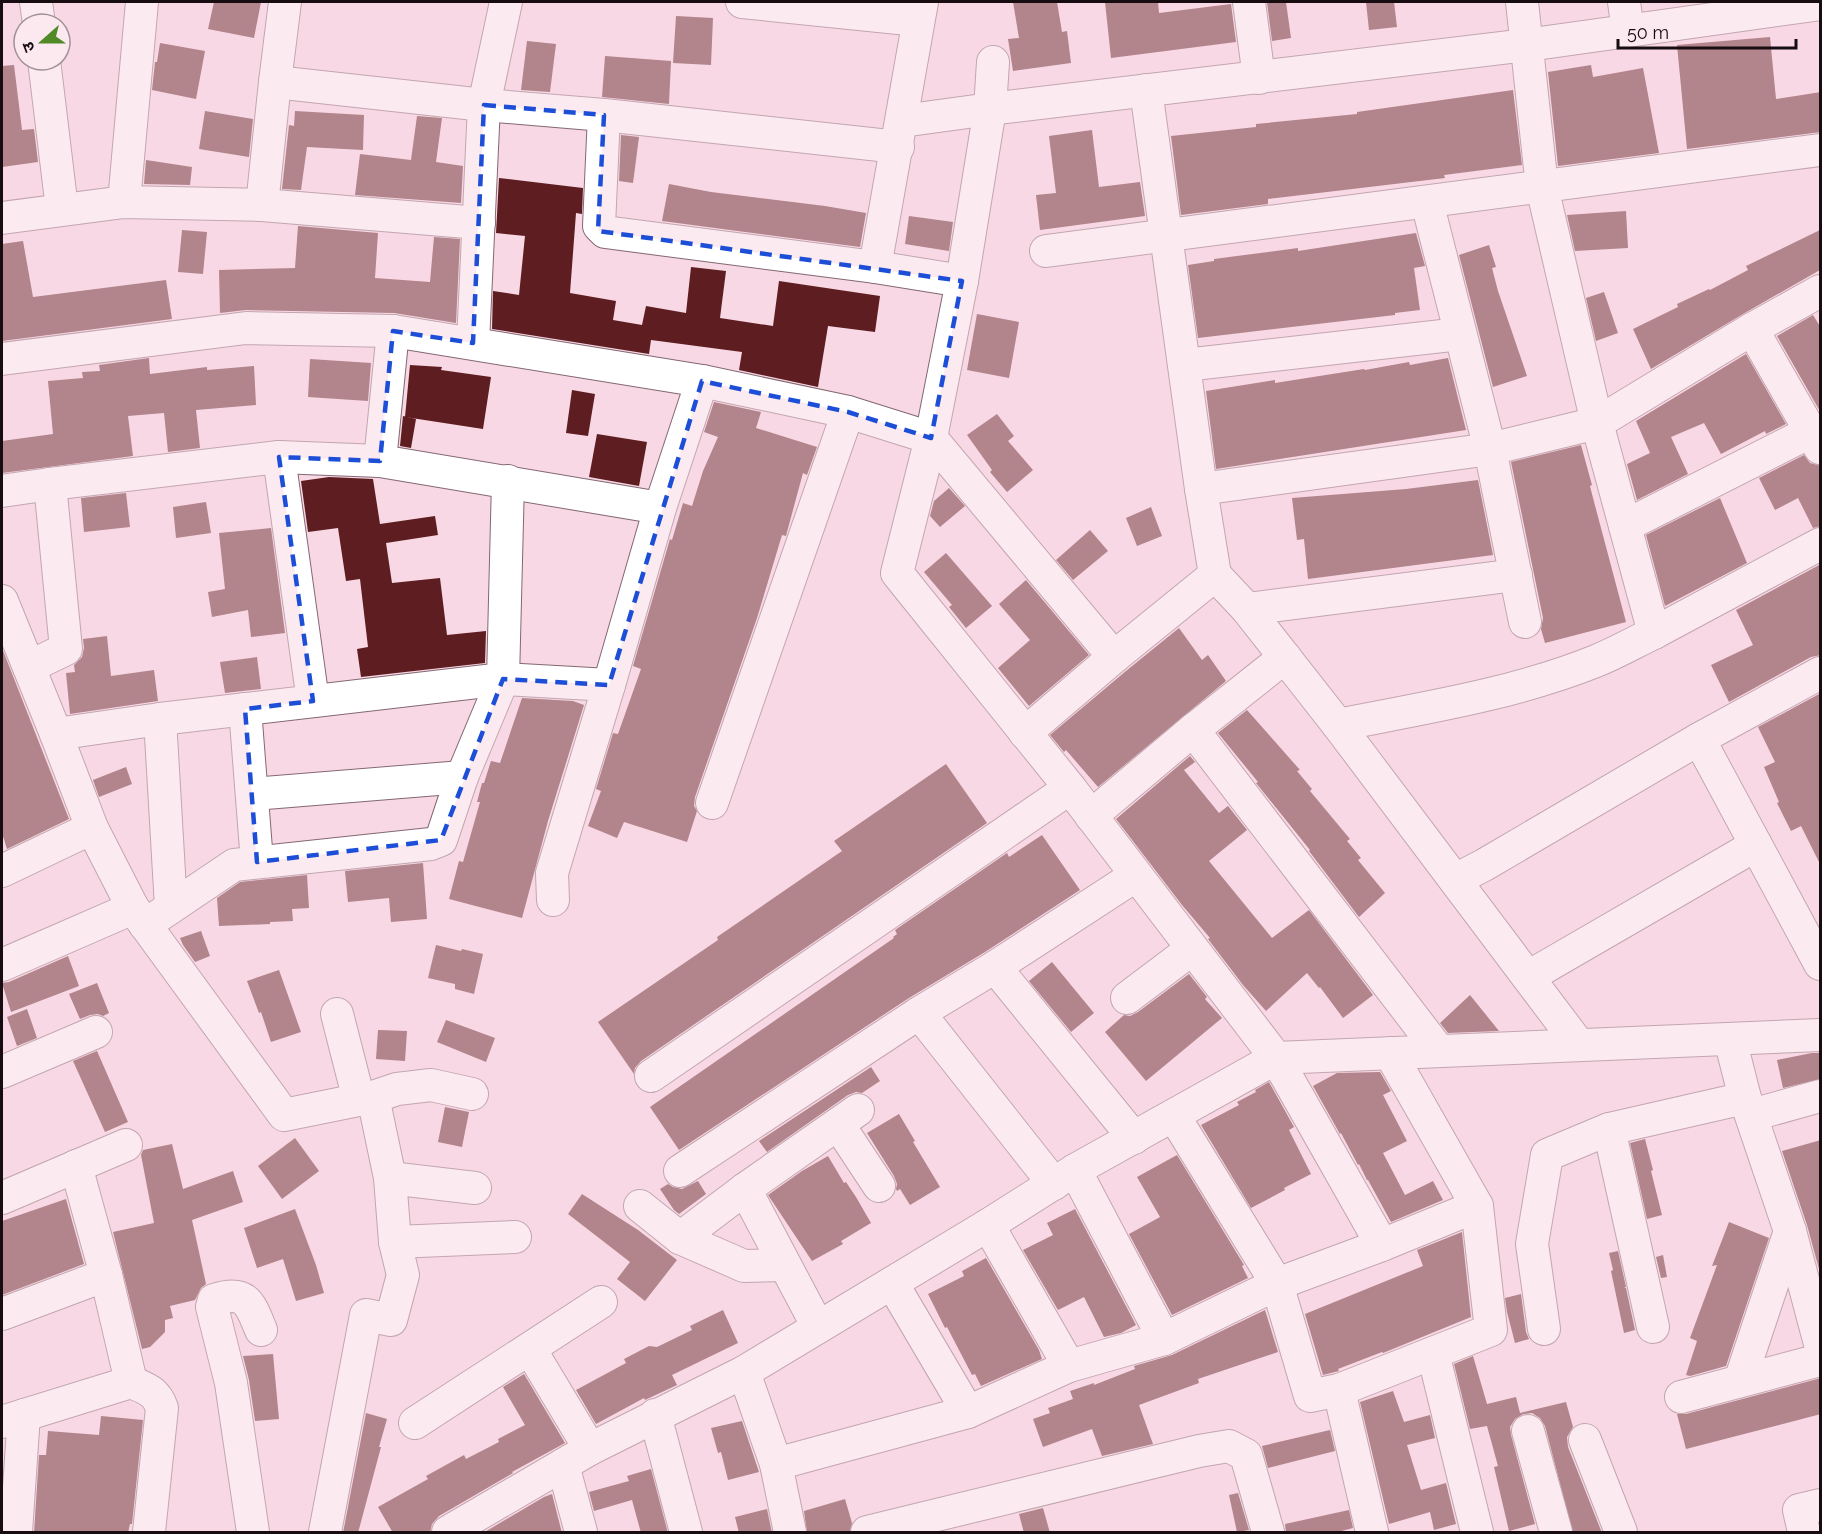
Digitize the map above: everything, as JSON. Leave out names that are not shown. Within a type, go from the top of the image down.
[{"type":"street","points":[[124,202],[142,2]]},
{"type":"street","points":[[262,205],[274,82],[285,2]]},
{"type":"street","points":[[473,344],[484,105],[506,2]]},
{"type":"street","points":[[742,2],[920,11],[875,267]]},
{"type":"street","points":[[1249,2],[1258,78]]},
{"type":"street","points":[[1522,2],[1542,187],[1597,423],[1654,633]]},
{"type":"street","points":[[274,82],[484,105],[604,115],[900,134],[990,109],[1527,45],[1626,16],[1821,4]]},
{"type":"street","points":[[993,62],[990,109],[962,281],[931,438],[897,573],[1070,788],[1276,1058],[1383,1245]]},
{"type":"street","points":[[45,72],[62,209]]},
{"type":"street","points":[[1146,90],[1215,574],[1247,609],[1338,725],[1579,1045]]},
{"type":"street","points":[[604,115],[599,226],[605,232],[875,267],[962,281]]},
{"type":"street","points":[[1046,251],[1821,150]]},
{"type":"street","points":[[1427,201],[1490,449],[1525,622]]},
{"type":"street","points":[[2,218],[124,202],[262,205],[479,223]]},
{"type":"street","points":[[1202,489],[1490,449],[1597,423],[1752,329],[1821,291]]},
{"type":"street","points":[[2,359],[246,328],[393,331],[702,381],[848,412],[931,438],[1114,657]]},
{"type":"street","points":[[1625,526],[1815,441],[1752,329]]},
{"type":"street","points":[[380,461],[393,331]]},
{"type":"street","points":[[1185,365],[1460,334]]},
{"type":"street","points":[[553,900],[552,873],[660,508],[702,381]]},
{"type":"street","points":[[712,803],[848,412]]},
{"type":"street","points":[[279,457],[313,701]]},
{"type":"street","points":[[2,491],[279,457],[380,461],[660,508]]},
{"type":"street","points":[[2,965],[139,916],[171,907],[234,866],[431,844],[441,840],[462,777],[503,679],[508,481]]},
{"type":"street","points":[[18,660],[66,649],[50,484]]},
{"type":"street","points":[[1338,725],[1450,703],[1526,684],[1596,661],[1654,633],[1821,544]]},
{"type":"street","points":[[1025,733],[1215,574]]},
{"type":"street","points":[[1247,609],[1516,575]]},
{"type":"street","points":[[2,601],[18,660],[56,734],[92,828],[139,916],[284,1115],[366,1098],[397,1089],[431,1085],[472,1094]]},
{"type":"street","points":[[1091,816],[1193,730],[1285,657]]},
{"type":"street","points":[[1455,880],[1699,739],[1821,673]]},
{"type":"street","points":[[56,734],[160,719],[503,679],[609,685]]},
{"type":"street","points":[[246,709],[258,862]]},
{"type":"street","points":[[160,719],[171,907]]},
{"type":"street","points":[[1193,730],[1440,1051]]},
{"type":"street","points":[[1699,739],[1821,963]]},
{"type":"street","points":[[253,794],[462,777]]},
{"type":"street","points":[[651,1077],[1070,788]]},
{"type":"street","points":[[4,864],[92,828]]},
{"type":"street","points":[[1528,977],[1756,845]]},
{"type":"street","points":[[680,1171],[919,1013],[995,967],[1135,876]]},
{"type":"street","points":[[1127,998],[1192,949]]},
{"type":"street","points":[[995,967],[1134,1138]]},
{"type":"street","points":[[919,1013],[1064,1177],[1164,1339]]},
{"type":"street","points":[[326,1533],[366,1315],[391,1320],[403,1275],[395,1242],[390,1178],[338,1014]]},
{"type":"street","points":[[2,1072],[96,1032]]},
{"type":"street","points":[[461,1529],[590,1449],[744,1372],[1064,1177],[1276,1058],[1821,1035]]},
{"type":"street","points":[[1730,1039],[1749,1107],[1790,1231],[1821,1344]]},
{"type":"street","points":[[1174,1116],[1277,1284],[1310,1396],[1339,1390],[1491,1330],[1477,1206],[1390,1053]]},
{"type":"street","points":[[1544,1329],[1532,1244],[1547,1155],[1609,1130],[1821,1096]]},
{"type":"street","points":[[680,1238],[848,1117],[879,1186]]},
{"type":"street","points":[[1609,1130],[1653,1327]]},
{"type":"street","points":[[2,1198],[126,1145]]},
{"type":"street","points":[[76,1166],[131,1382]]},
{"type":"street","points":[[390,1178],[475,1188]]},
{"type":"street","points":[[745,1190],[818,1327]]},
{"type":"street","points":[[640,1206],[680,1238],[744,1266],[784,1265]]},
{"type":"street","points":[[776,1464],[968,1412],[1069,1366],[1164,1339],[1277,1284],[1383,1245],[1477,1206]]},
{"type":"street","points":[[988,1225],[1069,1366]]},
{"type":"street","points":[[1740,1381],[1790,1231]]},
{"type":"street","points":[[395,1242],[514,1237]]},
{"type":"street","points":[[2,1314],[105,1275]]},
{"type":"street","points":[[892,1282],[968,1412]]},
{"type":"street","points":[[253,1533],[231,1383],[212,1307],[214,1300],[237,1295],[246,1301],[261,1330]]},
{"type":"street","points":[[415,1423],[601,1302]]},
{"type":"street","points":[[530,1350],[590,1449]]},
{"type":"street","points":[[1433,1353],[1477,1533]]},
{"type":"street","points":[[1681,1397],[1821,1360]]},
{"type":"street","points":[[744,1372],[776,1464],[790,1533]]},
{"type":"street","points":[[16,1533],[8,1419],[131,1382],[151,1391],[158,1398],[162,1408],[149,1533]]},
{"type":"street","points":[[1339,1390],[1372,1533]]},
{"type":"street","points":[[655,1415],[686,1533]]},
{"type":"street","points":[[1528,1431],[1556,1533]]},
{"type":"street","points":[[1585,1440],[1621,1533]]},
{"type":"street","points":[[867,1533],[1199,1450],[1229,1446],[1246,1455],[1267,1532]]},
{"type":"street","points":[[563,1465],[581,1533]]},
{"type":"street","points":[[1804,1533],[1799,1510],[1821,1505]]},
{"type":"highlighted area","points":[[484,105],[604,115],[598,231],[962,281],[931,438],[848,412],[702,381],[609,685],[503,679],[441,840],[257,862],[245,709],[313,701],[279,457],[380,461],[393,331],[473,343]]},
{"type":"building","points":[[214,2],[261,2],[254,38],[208,29]]},
{"type":"building","points":[[1013,2],[1057,2],[1062,32],[1067,31],[1071,63],[1013,71],[1008,39],[1019,38]]},
{"type":"building","points":[[1105,2],[1158,2],[1159,13],[1231,4],[1236,42],[1111,58]]},
{"type":"building","points":[[1267,2],[1286,2],[1291,38],[1272,41]]},
{"type":"building","points":[[1366,2],[1394,2],[1397,27],[1369,30]]},
{"type":"building","points":[[676,16],[713,18],[711,65],[673,63]]},
{"type":"building","points":[[1770,37],[1776,99],[1821,92],[1821,132],[1687,149],[1677,45]]},
{"type":"building","points":[[527,41],[556,44],[550,92],[521,90]]},
{"type":"building","points":[[160,43],[205,51],[196,99],[152,90]]},
{"type":"building","points":[[605,56],[671,61],[669,104],[602,97]]},
{"type":"building","points":[[12,65],[12,72],[15,72],[22,130],[34,129],[38,162],[2,167],[2,66]]},
{"type":"building","points":[[1591,65],[1593,77],[1643,68],[1659,153],[1558,166],[1548,72]]},
{"type":"building","points":[[1513,90],[1522,165],[1444,175],[1445,178],[1268,199],[1268,204],[1181,215],[1171,136],[1256,127],[1256,124],[1357,114],[1357,112]]},
{"type":"building","points":[[205,111],[253,119],[249,157],[199,149]]},
{"type":"building","points":[[295,111],[364,115],[363,150],[307,147],[301,190],[282,189],[289,125],[294,126]]},
{"type":"building","points":[[417,116],[442,118],[436,162],[463,166],[461,203],[355,195],[360,154],[411,160]]},
{"type":"building","points":[[1092,130],[1099,187],[1140,182],[1145,216],[1040,230],[1036,195],[1056,193],[1049,136]]},
{"type":"building","points":[[621,135],[639,137],[633,183],[619,181]]},
{"type":"building","points":[[146,160],[192,167],[190,185],[144,184]]},
{"type":"building","points":[[499,178],[583,188],[582,214],[576,213],[570,293],[616,301],[613,320],[642,325],[646,306],[686,313],[691,267],[726,271],[720,318],[773,326],[779,281],[880,296],[875,332],[828,326],[818,387],[739,370],[742,352],[651,340],[649,354],[492,329],[493,291],[519,295],[525,236],[496,233]]},
{"type":"building","points":[[669,184],[866,213],[860,247],[662,221]]},
{"type":"building","points":[[1626,211],[1628,248],[1575,251],[1567,215]]},
{"type":"building","points":[[909,216],[953,222],[949,251],[905,244]]},
{"type":"building","points":[[298,226],[378,233],[375,278],[430,282],[434,237],[460,239],[456,323],[394,313],[246,310],[220,313],[219,270],[295,268]]},
{"type":"building","points":[[182,230],[207,232],[203,274],[178,272]]},
{"type":"building","points":[[1820,230],[1820,270],[1651,369],[1633,329],[1678,307],[1677,304],[1748,270],[1746,266]]},
{"type":"building","points":[[1416,233],[1425,266],[1414,268],[1420,310],[1395,313],[1395,315],[1198,338],[1188,265],[1214,261],[1214,259],[1298,248],[1298,251]]},
{"type":"building","points":[[23,241],[33,297],[166,280],[172,319],[2,341],[2,244]]},
{"type":"building","points":[[1489,245],[1496,267],[1492,268],[1498,291],[1527,376],[1493,387],[1459,255]]},
{"type":"building","points":[[1604,292],[1618,333],[1596,341],[1586,298]]},
{"type":"building","points":[[977,314],[1019,322],[1009,378],[967,370]]},
{"type":"building","points":[[1813,315],[1821,328],[1821,413],[1777,336]]},
{"type":"building","points":[[1746,354],[1786,424],[1766,434],[1765,431],[1721,454],[1704,423],[1671,437],[1688,474],[1637,500],[1627,464],[1650,453],[1636,421]]},
{"type":"building","points":[[149,358],[150,374],[207,367],[207,370],[254,366],[256,405],[196,410],[200,448],[168,452],[164,413],[128,416],[133,456],[2,473],[2,441],[53,434],[48,381],[83,378],[82,372],[100,371],[99,365]]},
{"type":"building","points":[[1448,358],[1466,430],[1216,469],[1206,391],[1275,380],[1275,383],[1409,362],[1410,365]]},
{"type":"building","points":[[310,359],[371,363],[368,401],[308,397]]},
{"type":"building","points":[[410,365],[442,367],[441,370],[491,377],[483,429],[405,417]]},
{"type":"building","points":[[572,390],[595,394],[588,436],[566,433]]},
{"type":"building","points":[[714,402],[761,412],[756,428],[817,447],[807,475],[803,473],[786,536],[782,535],[757,618],[695,797],[694,806],[697,811],[687,842],[624,822],[617,838],[588,826],[601,791],[596,789],[613,733],[618,734],[641,669],[633,666],[670,539],[672,540],[683,503],[692,506],[703,471],[718,437],[704,432]]},
{"type":"building","points":[[997,414],[1014,436],[1008,441],[1033,470],[1007,492],[990,472],[992,470],[967,435]]},
{"type":"building","points":[[403,416],[416,419],[411,448],[400,446]]},
{"type":"building","points":[[597,434],[647,442],[639,486],[589,477]]},
{"type":"building","points":[[1581,445],[1626,622],[1545,643],[1541,629],[1543,618],[1511,462]]},
{"type":"building","points":[[1804,455],[1810,463],[1821,466],[1821,526],[1813,528],[1798,498],[1775,510],[1759,478]]},
{"type":"building","points":[[329,477],[373,479],[380,524],[435,516],[438,535],[386,543],[392,583],[440,578],[447,635],[486,631],[485,663],[361,677],[357,649],[368,647],[360,579],[346,581],[338,528],[308,532],[301,481]]},
{"type":"building","points":[[1478,480],[1493,555],[1308,579],[1304,539],[1297,540],[1292,498],[1406,489]]},
{"type":"building","points":[[949,488],[965,506],[940,527],[930,516],[934,501]]},
{"type":"building","points":[[126,493],[130,527],[84,532],[81,498]]},
{"type":"building","points":[[1720,498],[1747,563],[1665,606],[1646,535]]},
{"type":"building","points":[[206,502],[211,533],[176,538],[173,507]]},
{"type":"building","points":[[1151,507],[1162,536],[1137,546],[1126,518]]},
{"type":"building","points":[[271,528],[285,633],[251,637],[248,610],[212,617],[208,592],[225,589],[219,533]]},
{"type":"building","points":[[1090,530],[1108,551],[1073,580],[1056,560]]},
{"type":"building","points":[[946,553],[992,606],[966,628],[949,607],[952,605],[924,572]]},
{"type":"building","points":[[1821,564],[1821,655],[1811,657],[1729,702],[1711,665],[1753,645],[1736,610]]},
{"type":"building","points":[[1026,580],[1089,655],[1029,706],[998,668],[1030,640],[999,604]]},
{"type":"building","points":[[1179,628],[1202,660],[1208,655],[1226,681],[1098,787],[1050,735]]},
{"type":"building","points":[[107,636],[111,676],[154,670],[158,701],[70,714],[66,673],[75,672],[74,665],[82,657],[83,639]]},
{"type":"building","points":[[2,648],[69,819],[7,849],[2,833]]},
{"type":"building","points":[[257,657],[261,689],[225,693],[220,662]]},
{"type":"building","points":[[1821,693],[1821,866],[1801,826],[1791,831],[1777,803],[1779,802],[1764,767],[1775,762],[1758,727]]},
{"type":"building","points":[[522,698],[573,701],[584,705],[548,821],[522,918],[449,899],[459,861],[463,862],[480,802],[477,802],[482,783],[484,783],[491,761],[500,763]]},
{"type":"building","points":[[1247,710],[1300,770],[1297,771],[1312,789],[1310,791],[1350,839],[1347,841],[1361,858],[1358,860],[1385,893],[1359,917],[1310,850],[1256,783],[1258,782],[1218,733]]},
{"type":"building","points":[[1190,756],[1195,762],[1184,770],[1219,813],[1228,806],[1247,830],[1209,861],[1272,938],[1309,910],[1373,995],[1343,1018],[1307,973],[1266,1011],[1243,985],[1208,939],[1210,938],[1116,819]]},
{"type":"building","points":[[946,764],[987,823],[641,1061],[635,1068],[634,1074],[598,1022],[842,851],[834,841]]},
{"type":"building","points":[[126,767],[132,784],[99,797],[93,780]]},
{"type":"building","points":[[1042,835],[1080,890],[909,998],[679,1150],[650,1107],[894,938],[897,934],[895,930],[1007,853],[1009,857]]},
{"type":"building","points":[[423,863],[427,919],[391,922],[389,898],[348,902],[345,871]]},
{"type":"building","points":[[307,875],[309,908],[292,909],[293,921],[219,926],[217,898],[240,882]]},
{"type":"building","points":[[201,931],[210,956],[195,962],[180,938]]},
{"type":"building","points":[[436,945],[483,954],[474,994],[455,989],[455,984],[428,978]]},
{"type":"building","points":[[68,956],[79,986],[11,1012],[2,983]]},
{"type":"building","points":[[1052,962],[1094,1013],[1071,1032],[1029,981]]},
{"type":"building","points":[[279,970],[301,1032],[271,1042],[247,981]]},
{"type":"building","points":[[1189,974],[1207,997],[1205,999],[1222,1018],[1146,1081],[1105,1032],[1124,1015],[1130,1016],[1138,1012]]},
{"type":"building","points":[[97,983],[109,1013],[103,1016],[90,1015],[80,1019],[69,994]]},
{"type":"building","points":[[1470,995],[1499,1031],[1448,1033],[1440,1023]]},
{"type":"building","points":[[27,1009],[37,1038],[17,1046],[7,1017]]},
{"type":"building","points":[[446,1020],[495,1038],[486,1062],[437,1042]]},
{"type":"building","points":[[378,1030],[407,1031],[405,1061],[376,1059]]},
{"type":"building","points":[[97,1051],[128,1122],[105,1132],[73,1061]]},
{"type":"building","points":[[1821,1053],[1821,1079],[1783,1088],[1777,1060]]},
{"type":"building","points":[[871,1067],[880,1081],[862,1093],[856,1092],[848,1095],[767,1152],[759,1141]]},
{"type":"building","points":[[1380,1072],[1391,1091],[1383,1095],[1407,1141],[1383,1153],[1405,1195],[1433,1181],[1443,1200],[1391,1222],[1313,1086],[1337,1073]]},
{"type":"building","points":[[1269,1082],[1294,1127],[1289,1130],[1311,1174],[1251,1208],[1201,1125],[1239,1105],[1237,1102]]},
{"type":"building","points":[[445,1107],[469,1112],[462,1147],[438,1142]]},
{"type":"building","points":[[899,1114],[940,1187],[910,1205],[900,1189],[897,1191],[894,1176],[867,1133]]},
{"type":"building","points":[[295,1138],[319,1171],[282,1199],[258,1166]]},
{"type":"building","points":[[1645,1139],[1662,1215],[1647,1219],[1630,1143]]},
{"type":"building","points":[[1821,1140],[1821,1269],[1819,1269],[1782,1151]]},
{"type":"building","points":[[172,1144],[183,1189],[233,1171],[243,1202],[192,1220],[206,1284],[201,1288],[195,1300],[170,1306],[173,1318],[165,1320],[165,1332],[150,1347],[142,1349],[113,1232],[154,1223],[141,1155],[143,1150]]},
{"type":"building","points":[[1177,1155],[1244,1265],[1242,1266],[1248,1278],[1172,1315],[1129,1234],[1160,1217],[1137,1177]]},
{"type":"building","points":[[828,1156],[871,1223],[841,1241],[843,1244],[812,1261],[768,1195]]},
{"type":"building","points":[[698,1181],[706,1194],[679,1214],[660,1189],[668,1184],[682,1189]]},
{"type":"building","points":[[582,1194],[638,1230],[677,1260],[645,1301],[617,1279],[630,1262],[568,1214]]},
{"type":"building","points":[[66,1199],[84,1264],[2,1295],[2,1221]]},
{"type":"building","points":[[295,1209],[324,1293],[296,1301],[283,1259],[257,1268],[244,1228]]},
{"type":"building","points":[[1075,1209],[1136,1325],[1121,1333],[1104,1337],[1084,1297],[1058,1310],[1023,1250],[1053,1235],[1047,1223]]},
{"type":"building","points":[[1729,1222],[1769,1238],[1726,1366],[1690,1376],[1686,1375],[1697,1341],[1690,1338],[1717,1265],[1712,1266]]},
{"type":"building","points":[[1462,1232],[1471,1317],[1338,1369],[1339,1371],[1323,1375],[1305,1314],[1423,1266],[1417,1250]]},
{"type":"building","points":[[1618,1251],[1635,1330],[1624,1333],[1609,1253]]},
{"type":"building","points":[[1663,1255],[1667,1277],[1661,1278],[1656,1257]]},
{"type":"building","points":[[986,1258],[1042,1359],[981,1386],[975,1374],[972,1375],[928,1294],[964,1276],[962,1271]]},
{"type":"building","points":[[1521,1294],[1529,1339],[1515,1343],[1505,1298]]},
{"type":"building","points":[[723,1310],[738,1343],[672,1375],[677,1385],[645,1400],[644,1398],[596,1424],[576,1390],[626,1363],[624,1359],[649,1346],[657,1347],[692,1330],[690,1326]]},
{"type":"building","points":[[1265,1310],[1278,1352],[1198,1379],[1199,1383],[1139,1405],[1153,1444],[1102,1456],[1092,1429],[1043,1447],[1033,1419],[1050,1413],[1048,1408],[1073,1399],[1070,1391],[1094,1383],[1094,1385],[1135,1369],[1134,1366],[1172,1355]]},
{"type":"building","points":[[273,1354],[279,1419],[255,1421],[243,1356]]},
{"type":"building","points":[[1473,1356],[1487,1404],[1516,1397],[1520,1413],[1566,1402],[1573,1427],[1567,1437],[1568,1447],[1602,1533],[1573,1533],[1545,1426],[1540,1418],[1532,1413],[1523,1414],[1515,1419],[1510,1427],[1535,1524],[1509,1531],[1494,1467],[1498,1466],[1487,1426],[1470,1429],[1454,1364]]},
{"type":"building","points":[[524,1374],[565,1443],[439,1516],[432,1524],[430,1533],[393,1533],[378,1507],[428,1479],[426,1476],[464,1455],[466,1459],[499,1442],[498,1439],[525,1425],[503,1387]]},
{"type":"building","points":[[1821,1378],[1821,1414],[1686,1449],[1677,1414],[1686,1414]]},
{"type":"building","points":[[1393,1391],[1404,1422],[1430,1415],[1435,1438],[1407,1445],[1421,1490],[1446,1483],[1456,1524],[1434,1530],[1430,1512],[1389,1524],[1360,1402]]},
{"type":"building","points":[[366,1413],[387,1419],[358,1533],[343,1533]]},
{"type":"building","points":[[101,1416],[143,1420],[132,1524],[130,1524],[128,1533],[34,1533],[39,1455],[46,1455],[48,1431],[99,1435]]},
{"type":"building","points":[[742,1421],[759,1472],[728,1480],[721,1452],[718,1453],[711,1428]]},
{"type":"building","points":[[1330,1430],[1335,1451],[1268,1468],[1262,1446]]},
{"type":"building","points":[[651,1469],[668,1533],[641,1533],[632,1500],[594,1511],[589,1492],[629,1481],[627,1476]]},
{"type":"building","points":[[1238,1493],[1249,1530],[1237,1532],[1229,1495]]},
{"type":"building","points":[[552,1494],[562,1533],[483,1533],[544,1497]]},
{"type":"building","points":[[845,1499],[852,1523],[850,1533],[807,1533],[804,1511]]},
{"type":"building","points":[[1043,1508],[1050,1533],[1024,1533],[1019,1514]]},
{"type":"building","points":[[767,1509],[772,1533],[739,1533],[735,1517]]},
{"type":"building","points":[[1349,1510],[1353,1528],[1334,1533],[1286,1533],[1285,1524]]}]
